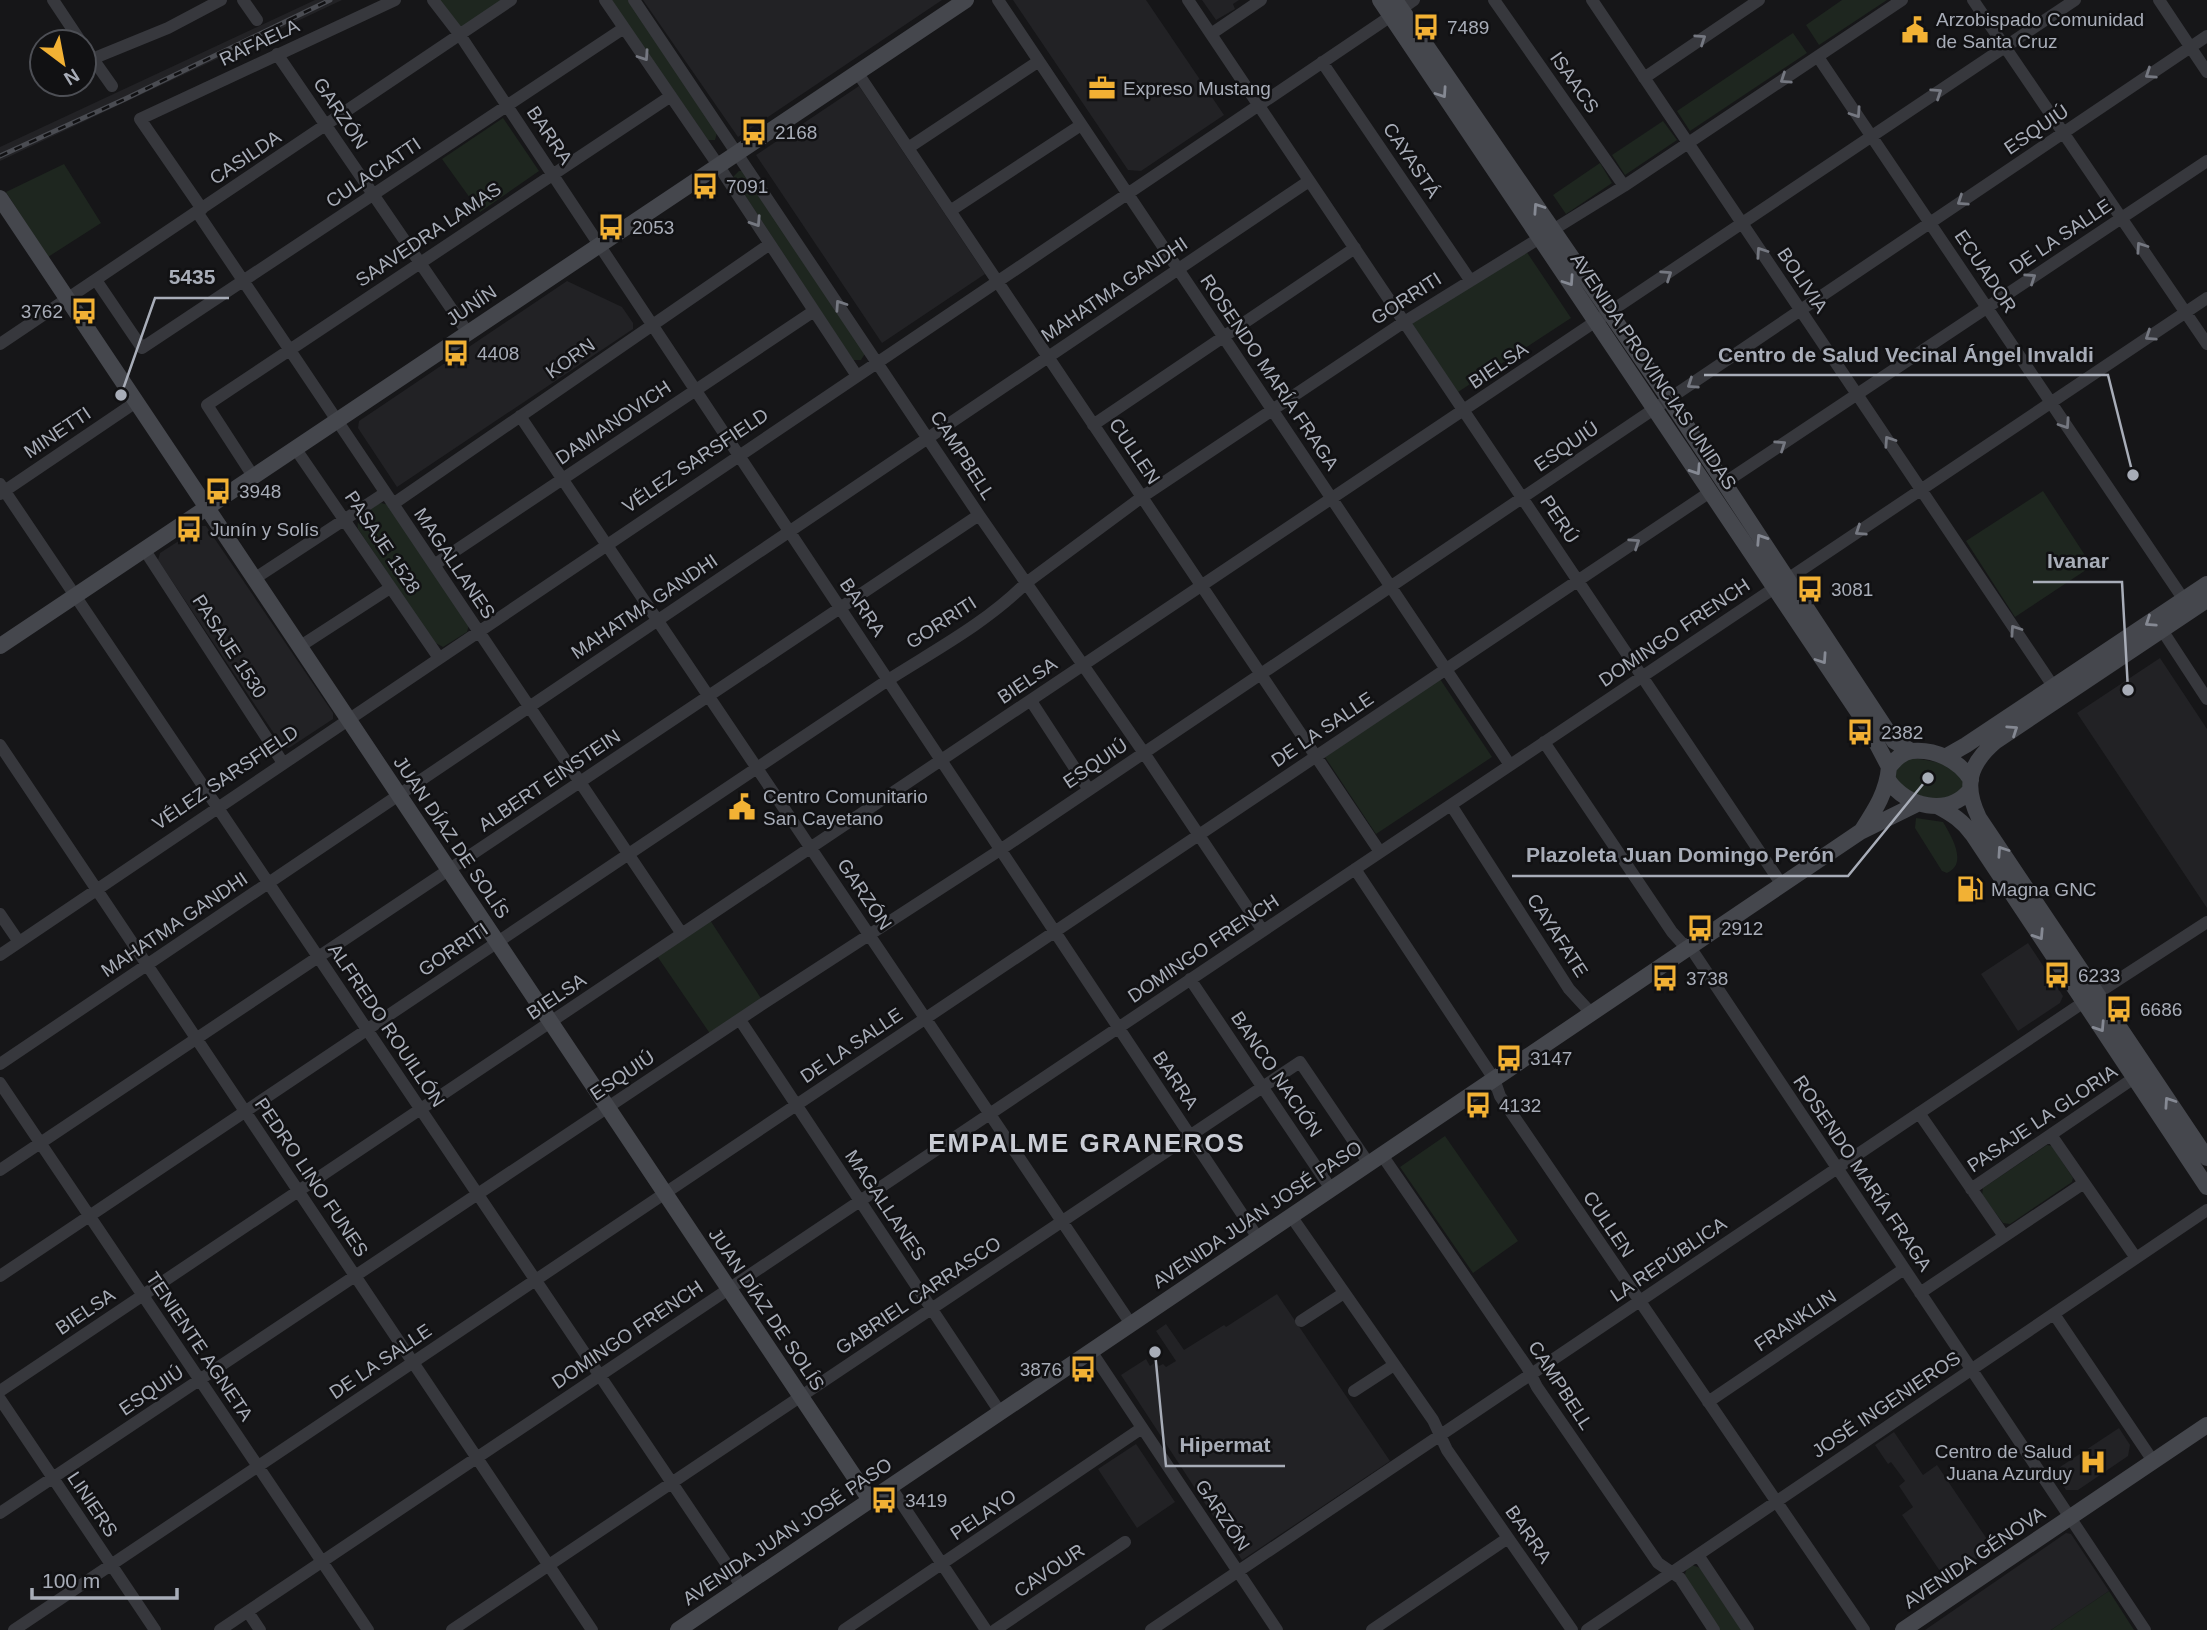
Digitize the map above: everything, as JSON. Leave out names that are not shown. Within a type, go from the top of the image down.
[{"type":"main road","name":"JUNÍN","points":[[0,646],[966,0]]},
{"type":"main road","name":"AVENIDA PROVINCIAS UNIDAS","points":[[1380,0],[1400,6],[1546,234],[1781,583],[1894,741],[1911,751]]},
{"type":"main road","name":"JUAN DÍAZ DE SOLÍS","points":[[0,198],[870,1500]]},
{"type":"main road","name":"AVENIDA PROVINCIAS UNIDAS","points":[[1781,583],[1868,727],[1888,774]]},
{"type":"main road","points":[[2207,584],[2162,630],[1996,741],[1974,764],[1971,785],[1972,804],[1979,818],[2090,998],[2134,1078],[2207,1187]]},
{"type":"main road","points":[[1945,757],[2053,686],[2185,607],[2207,600]]},
{"type":"main road","points":[[1971,785],[1961,766],[1945,757],[1911,751],[1902,755],[1888,774],[1895,790],[1905,798],[1937,806],[1966,825],[2207,1158]]},
{"type":"main road","name":"AVENIDA JUAN JOSÉ PASO","points":[[1860,832],[1881,800],[1888,774]]},
{"type":"main road","points":[[1937,806],[1956,803],[1971,785]]},
{"type":"main road","name":"AVENIDA JUAN JOSÉ PASO","points":[[689,1627],[741,1587],[1860,832],[1919,803]]},
{"type":"main road","name":"AVENIDA GÉNOVA","points":[[1903,1630],[2207,1424]]},
{"type":"street","points":[[98,57],[168,28],[221,0]]},
{"type":"street","points":[[243,0],[257,20]]},
{"type":"street","name":"RAFAELA","points":[[140,118],[395,0]]},
{"type":"street","name":"BARRA","points":[[433,0],[507,105],[1258,1238]]},
{"type":"street","name":"CASILDA","points":[[0,344],[511,0]]},
{"type":"street","points":[[605,0],[857,376]]},
{"type":"street","name":"CAMPBELL","points":[[634,0],[979,515],[1263,931]]},
{"type":"street","name":"ROSENDO MARÍA FRAGA","points":[[998,0],[1510,765]]},
{"type":"street","name":"PERÚ","points":[[1188,0],[1782,885]]},
{"type":"street","points":[[1211,34],[1261,0]]},
{"type":"street","name":"ISAACS","points":[[1494,0],[1624,186]]},
{"type":"street","name":"BOLIVIA","points":[[1592,0],[2053,686]]},
{"type":"street","points":[[1644,78],[1759,0]]},
{"type":"street","name":"GORRITI","points":[[0,1276],[888,680],[977,624],[1026,583],[1142,497],[1404,322],[1624,186],[1902,0]]},
{"type":"street","points":[[1973,0],[2207,344]]},
{"type":"street","name":"BIELSA","points":[[0,1391],[2075,0]]},
{"type":"street","points":[[2159,0],[2207,72]]},
{"type":"street","points":[[57,1],[73,28]]},
{"type":"street","name":"VÉLEZ SARSFIELD","points":[[0,955],[1322,62],[1400,6]]},
{"type":"street","name":"CULACIATTI","points":[[96,280],[142,348],[624,27]]},
{"type":"street","name":"ESQUIÚ","points":[[0,1513],[1000,850],[2207,36]]},
{"type":"street","name":"GARZÓN","points":[[277,54],[468,332]]},
{"type":"street","name":"ECUADOR","points":[[1818,57],[2051,402],[2185,607]]},
{"type":"street","points":[[908,148],[1039,61]]},
{"type":"street","name":"CAYASTÁ","points":[[1322,62],[1470,281]]},
{"type":"street","points":[[98,67],[112,86]]},
{"type":"street","name":"CULLEN","points":[[857,72],[1380,852]]},
{"type":"street","name":"SAAVEDRA LAMAS","points":[[253,476],[207,405],[671,96]]},
{"type":"street","name":"MAGALLANES","points":[[140,118],[243,281],[682,934]]},
{"type":"street","points":[[950,211],[1081,125]]},
{"type":"street","name":"DE LA SALLE","points":[[14,1630],[2207,161]]},
{"type":"street","name":"MAHATMA GANDHI","points":[[0,1064],[1309,181]]},
{"type":"street","name":"KORN","points":[[254,579],[344,520],[389,498],[520,416],[770,244]]},
{"type":"street","points":[[1093,425],[1355,248]]},
{"type":"street","name":"DOMINGO FRENCH","points":[[220,1630],[2207,298]]},
{"type":"street","name":"DAMIANOVICH","points":[[434,565],[814,311]]},
{"type":"street","name":"MINETTI","points":[[1,490],[136,402]]},
{"type":"street","name":"GARZÓN","points":[[520,416],[1131,1324]]},
{"type":"street","name":"PASAJE 1528","points":[[295,448],[439,658]]},
{"type":"street","name":"ALFREDO ROUILLÓN","points":[[1,490],[741,1587]]},
{"type":"street","name":"ALBERT EINSTEIN","points":[[0,1170],[979,515]]},
{"type":"street","name":"PASAJE 1530","points":[[144,549],[284,763]]},
{"type":"street","points":[[299,647],[390,587]]},
{"type":"street","points":[[2162,630],[2207,699]]},
{"type":"street","points":[[1031,701],[1089,790]]},
{"type":"street","name":"ROSENDO MARÍA FRAGA","points":[[1544,742],[1672,932],[1690,947],[2145,1630]]},
{"type":"street","name":"PEDRO LINO FUNES","points":[[0,745],[592,1630]]},
{"type":"street","name":"CAYAFATE","points":[[1451,805],[1569,989],[1592,1014]]},
{"type":"street","name":"CULLEN","points":[[1355,869],[1494,1079],[1500,1096],[1864,1630]]},
{"type":"street","points":[[0,914],[19,942]]},
{"type":"street","name":"LA REPÚBLICA","points":[[1152,1630],[2090,998],[2206,926]]},
{"type":"street","name":"BANCO NACIÓN","points":[[1190,979],[1331,1189]]},
{"type":"street","name":"MAGALLANES","points":[[740,1020],[1000,1412]]},
{"type":"street","name":"CAMPBELL","points":[[1300,1062],[1375,1159],[1531,1374],[1537,1387],[1658,1563],[1680,1578],[1714,1630]]},
{"type":"street","name":"GABRIEL CARRASCO","points":[[452,1630],[1300,1062]]},
{"type":"street","name":"PASAJE LA GLORIA","points":[[1971,1189],[2134,1078]]},
{"type":"street","name":"TENIENTE AGNETA","points":[[0,1083],[368,1630]]},
{"type":"street","points":[[1919,1113],[2004,1236]]},
{"type":"street","points":[[2051,1135],[2136,1258]]},
{"type":"street","points":[[1920,1293],[2084,1183]]},
{"type":"street","name":"JOSÉ INGENIEROS","points":[[1587,1630],[2207,1210]]},
{"type":"street","name":"BARRA","points":[[1292,1216],[1433,1420],[1447,1450],[1572,1630]]},
{"type":"street","name":"FRANKLIN","points":[[1709,1402],[1904,1269]]},
{"type":"street","points":[[1301,1321],[1344,1293]]},
{"type":"street","points":[[2054,1314],[2153,1461]]},
{"type":"street","name":"GARZÓN","points":[[1091,1351],[1277,1630]]},
{"type":"street","points":[[1354,1391],[1394,1365]]},
{"type":"street","name":"LINIERS","points":[[0,1399],[155,1630]]},
{"type":"street","name":"PELAYO","points":[[844,1630],[1142,1428]]},
{"type":"street","points":[[890,1486],[986,1630]]},
{"type":"street","points":[[1372,1630],[1508,1538]]},
{"type":"street","name":"CAVOUR","points":[[995,1630],[1125,1542]]},
{"type":"street","points":[[1698,1555],[1748,1630]]},
{"type":"street","points":[[248,1612],[260,1630]]},
{"type":"shaded area","points":[[315,0],[342,0],[0,161],[0,147]]},
{"type":"shaded area","points":[[438,0],[505,0],[461,30]]},
{"type":"shaded area","points":[[611,0],[628,0],[717,133],[715,140],[708,140]]},
{"type":"shaded area","points":[[643,0],[942,0],[738,137]]},
{"type":"shaded area","points":[[1013,0],[1146,0],[1224,115],[1141,171],[1128,170]]},
{"type":"shaded area","points":[[1202,0],[1239,0],[1233,4],[1235,9],[1216,20]]},
{"type":"shaded area","points":[[1842,0],[1887,0],[1819,45],[1806,25]]},
{"type":"shaded area","points":[[1793,33],[1807,53],[1690,131],[1677,111]]},
{"type":"shaded area","points":[[859,86],[985,274],[882,343],[756,155]]},
{"type":"shaded area","points":[[503,118],[539,171],[480,212],[442,159]]},
{"type":"shaded area","points":[[1663,121],[1677,140],[1625,175],[1612,155]]},
{"type":"shaded area","points":[[1600,163],[1612,183],[1566,214],[1553,195]]},
{"type":"shaded area","points":[[64,164],[101,223],[48,257],[6,192]]},
{"type":"shaded area","points":[[743,171],[866,352],[861,360],[853,360],[733,177]]},
{"type":"shaded area","points":[[1526,251],[1571,318],[1458,392],[1411,324]]},
{"type":"shaded area","points":[[567,281],[622,307],[633,323],[633,329],[397,487],[358,428],[359,421]]},
{"type":"shaded area","points":[[2043,491],[2092,566],[2015,617],[1966,541]]},
{"type":"shaded area","points":[[381,503],[389,505],[469,625],[467,632],[443,647],[434,642],[358,529],[359,519],[364,512]]},
{"type":"shaded area","points":[[206,526],[333,713],[333,719],[289,748],[283,747],[158,560],[160,553]]},
{"type":"shaded area","points":[[2160,658],[2207,729],[2207,908],[2077,713]]},
{"type":"shaded area","points":[[1440,679],[1492,757],[1376,834],[1325,757]]},
{"type":"shaded area","points":[[1912,758],[1952,768],[1963,780],[1964,788],[1947,798],[1938,799],[1911,791],[1894,779],[1897,768]]},
{"type":"shaded area","points":[[1916,818],[1943,822],[1947,828],[1957,857],[1953,869],[1947,873],[1942,871],[1915,828]]},
{"type":"shaded area","points":[[708,917],[764,1003],[713,1038],[655,953]]},
{"type":"shaded area","points":[[2028,943],[2063,996],[2060,1003],[2018,1031],[1981,974]]},
{"type":"shaded area","points":[[1445,1136],[1518,1241],[1473,1273],[1400,1167]]},
{"type":"shaded area","points":[[2047,1145],[2052,1146],[2073,1178],[2072,1182],[2010,1224],[2003,1223],[1982,1195],[1983,1188]]},
{"type":"shaded area","points":[[1277,1294],[1390,1461],[1242,1560],[1121,1375],[1146,1359],[1150,1366],[1156,1362],[1159,1366],[1163,1364],[1166,1367],[1176,1361],[1156,1331],[1166,1324],[1184,1350]]},
{"type":"shaded area","name":"Centro de Salud Juana Azurduy","points":[[2119,1428],[2130,1445],[2128,1456],[2078,1490],[2066,1490],[2054,1471]]},
{"type":"shaded area","points":[[1894,1432],[1923,1475],[1937,1465],[1993,1548],[1946,1580],[1902,1515],[1913,1507],[1899,1486],[1905,1481],[1891,1462],[1888,1464],[1875,1445]]},
{"type":"shaded area","points":[[1136,1444],[1175,1502],[1137,1528],[1098,1469]]},
{"type":"shaded area","points":[[2066,1533],[2071,1534],[2109,1591],[2051,1630],[1925,1630]]},
{"type":"shaded area","points":[[1692,1565],[1703,1569],[1744,1630],[1718,1630],[1684,1577],[1687,1568]]},
{"type":"shaded area","points":[[2109,1591],[2134,1630],[2051,1630]]},
{"type":"railway","points":[[0,156],[330,0]]},
{"type":"place","name":"7489","points":[[1426,27]]},
{"type":"place","name":"Arzobispado Comunidad de Santa Cruz","points":[[1915,30]]},
{"type":"place","name":"Expreso Mustang","points":[[1102,88]]},
{"type":"place","name":"2168","points":[[754,132]]},
{"type":"place","name":"7091","points":[[705,186]]},
{"type":"place","name":"2053","points":[[611,227]]},
{"type":"place","name":"3762","points":[[84,311]]},
{"type":"place","name":"4408","points":[[456,353]]},
{"type":"place","name":"5435","points":[[121,395]]},
{"type":"place","name":"Centro de Salud Vecinal Ángel Invaldi","points":[[2133,475]]},
{"type":"place","name":"3948","points":[[218,491]]},
{"type":"place","name":"Junín y Solís","points":[[189,529]]},
{"type":"place","name":"3081","points":[[1810,589]]},
{"type":"place","name":"Ivanar","points":[[2128,690]]},
{"type":"place","name":"2382","points":[[1860,732]]},
{"type":"place","name":"Plazoleta Juan Domingo Perón","points":[[1928,778]]},
{"type":"place","name":"Centro Comunitario San Cayetano","points":[[742,807]]},
{"type":"place","name":"Magna GNC","points":[[1970,889]]},
{"type":"place","name":"2912","points":[[1700,928]]},
{"type":"place","name":"6233","points":[[2057,975]]},
{"type":"place","name":"3738","points":[[1665,978]]},
{"type":"place","name":"6686","points":[[2119,1009]]},
{"type":"place","name":"3147","points":[[1509,1058]]},
{"type":"place","name":"4132","points":[[1478,1105]]},
{"type":"place","name":"Hipermat","points":[[1155,1352]]},
{"type":"place","name":"3876","points":[[1083,1369]]},
{"type":"place","name":"Centro de Salud Juana Azurduy","points":[[2093,1462]]},
{"type":"place","name":"3419","points":[[884,1500]]},
{"type":"district","name":"EMPALME GRANEROS","points":[[1087,1143]]}]
